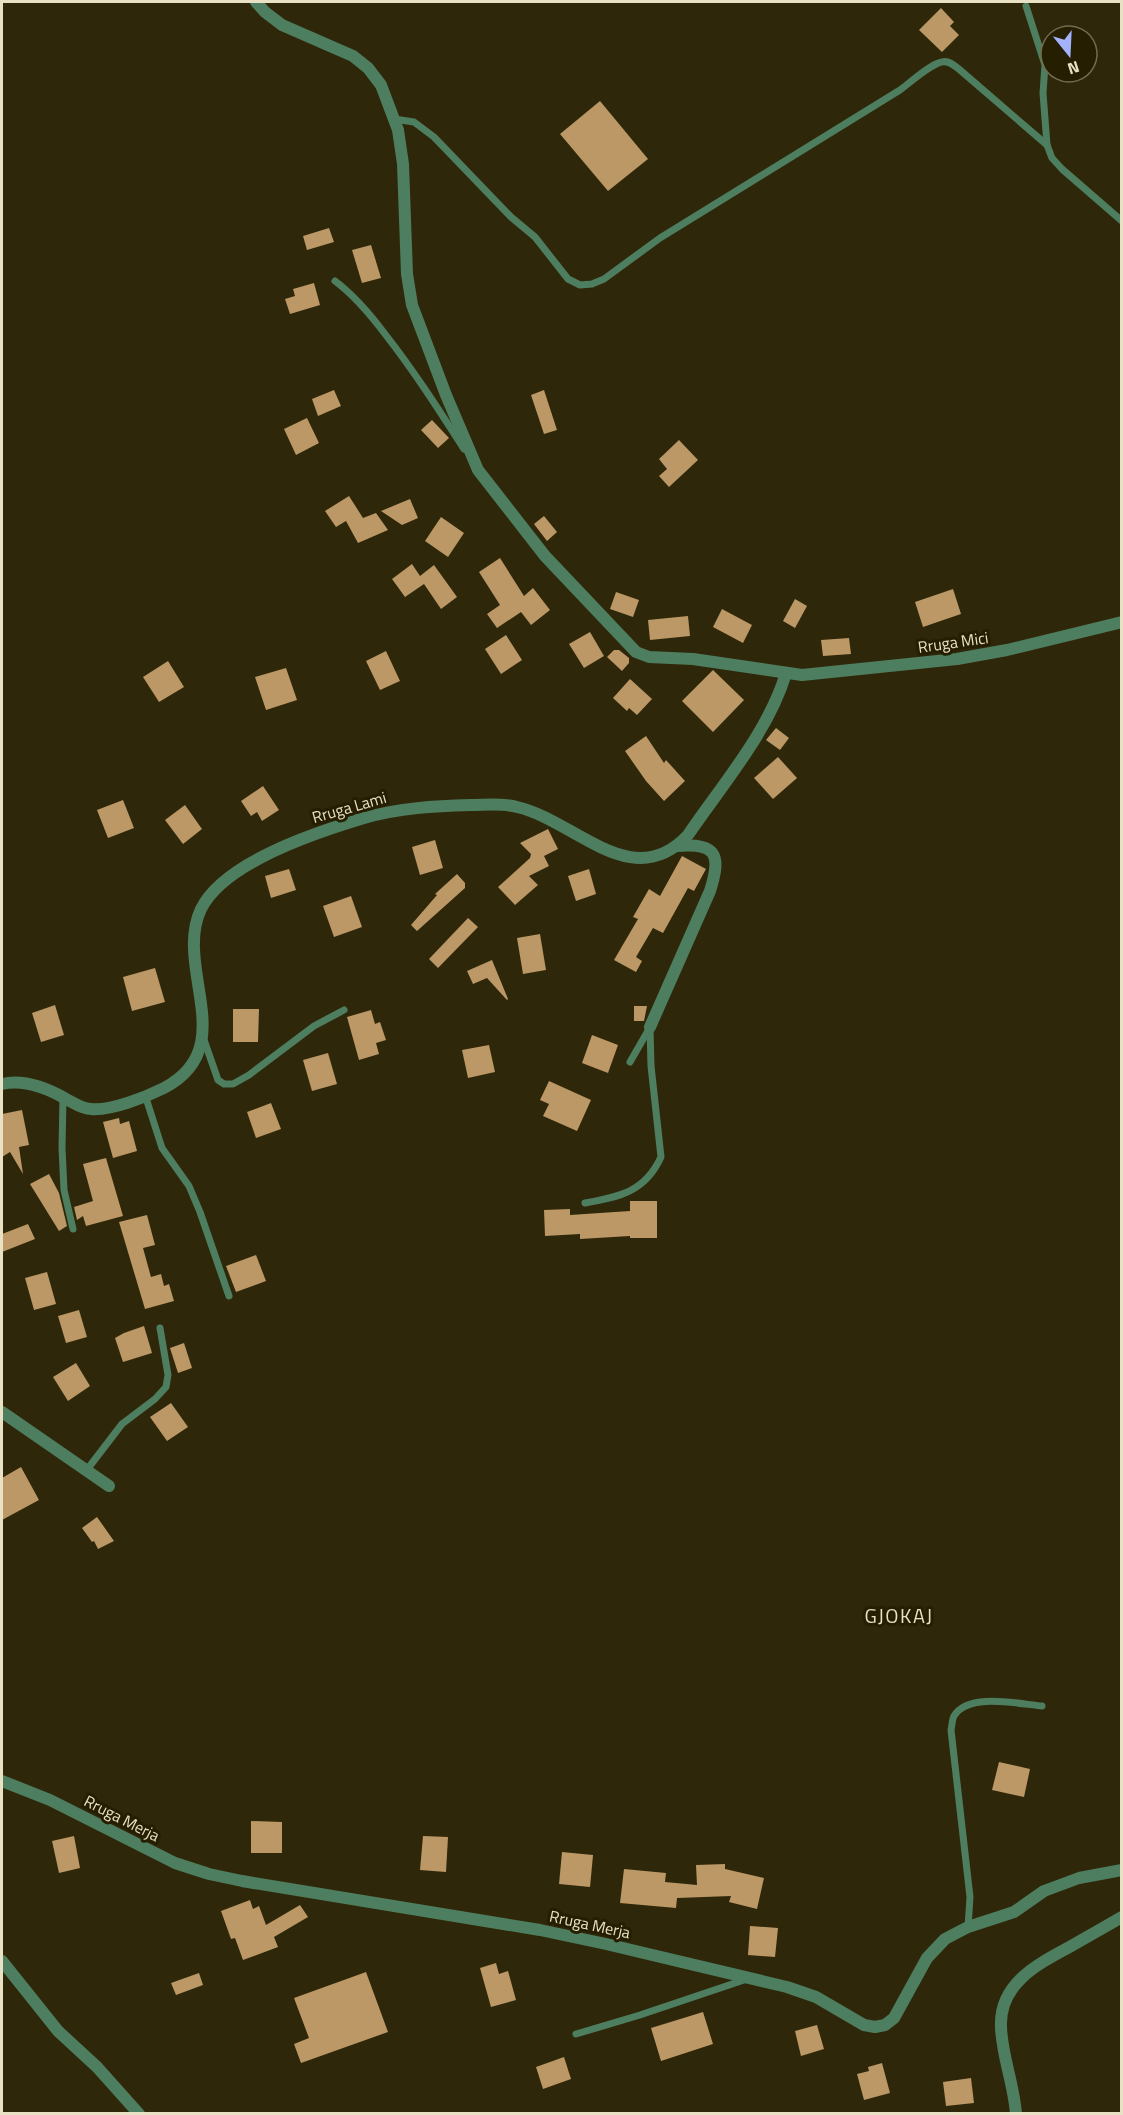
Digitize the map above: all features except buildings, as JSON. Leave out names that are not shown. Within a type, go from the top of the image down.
[{"type":"street","name":"Rruga Mici","points":[[256,2],[282,25],[353,56],[368,68],[381,84],[394,119],[403,164],[407,274],[412,305],[446,395],[478,470],[545,556],[636,652],[649,657],[693,659],[802,675],[957,659],[1006,650],[1122,621]]},
{"type":"street","name":"Rruga Lami","points":[[2,1084],[9,1082],[27,1084],[44,1088],[79,1106],[91,1109],[107,1108],[164,1088],[189,1070],[197,1057],[203,1037],[195,948],[196,926],[201,908],[232,876],[256,860],[324,830],[406,808],[514,806],[538,813],[594,845],[632,858],[649,858],[665,854],[678,846],[688,835],[763,726],[775,706],[786,673]]},
{"type":"street","points":[[650,1027],[710,891],[716,871],[713,855],[707,847],[696,844],[678,846]]},
{"type":"street","points":[[2,1412],[109,1486]]},
{"type":"street","name":"Rruga Merja","points":[[2,1781],[50,1800],[175,1863],[209,1874],[540,1930],[749,1978],[816,1997],[864,2025],[875,2027],[885,2025],[894,2018],[927,1958],[945,1939],[968,1928],[1014,1912],[1044,1891],[1070,1881],[1122,1870]]},
{"type":"street","points":[[1016,2114],[1015,2095],[1006,2063],[1001,2025],[1004,2003],[1014,1985],[1031,1968],[1122,1917]]},
{"type":"street","points":[[2,1961],[58,2031],[97,2067],[139,2114]]},
{"type":"lane","points":[[1026,6],[1045,65],[1043,93],[1047,146],[1052,158],[1122,222]]},
{"type":"lane","points":[[394,119],[414,122],[434,137],[511,217],[535,237],[568,279],[580,285],[604,279],[670,232],[942,62],[949,62],[960,70],[1047,146]]},
{"type":"lane","points":[[335,281],[351,292],[405,360],[478,470]]},
{"type":"lane","points":[[203,1037],[218,1080],[224,1084],[233,1084],[249,1075],[314,1026],[344,1010]]},
{"type":"lane","points":[[630,1062],[650,1027]]},
{"type":"lane","points":[[585,1203],[616,1197],[639,1187],[655,1170],[661,1157],[651,1066],[650,1027]]},
{"type":"lane","points":[[145,1095],[162,1148],[189,1186],[229,1296]]},
{"type":"lane","points":[[63,1097],[64,1190],[73,1229]]},
{"type":"lane","points":[[86,1470],[122,1424],[155,1399],[166,1387],[168,1375],[160,1328]]},
{"type":"lane","points":[[968,1928],[970,1897],[951,1730],[954,1717],[962,1707],[975,1702],[1042,1706]]},
{"type":"lane","points":[[576,2034],[749,1978]]},
{"type":"district","name":"GJOKAJ","points":[[899,1615]]}]
